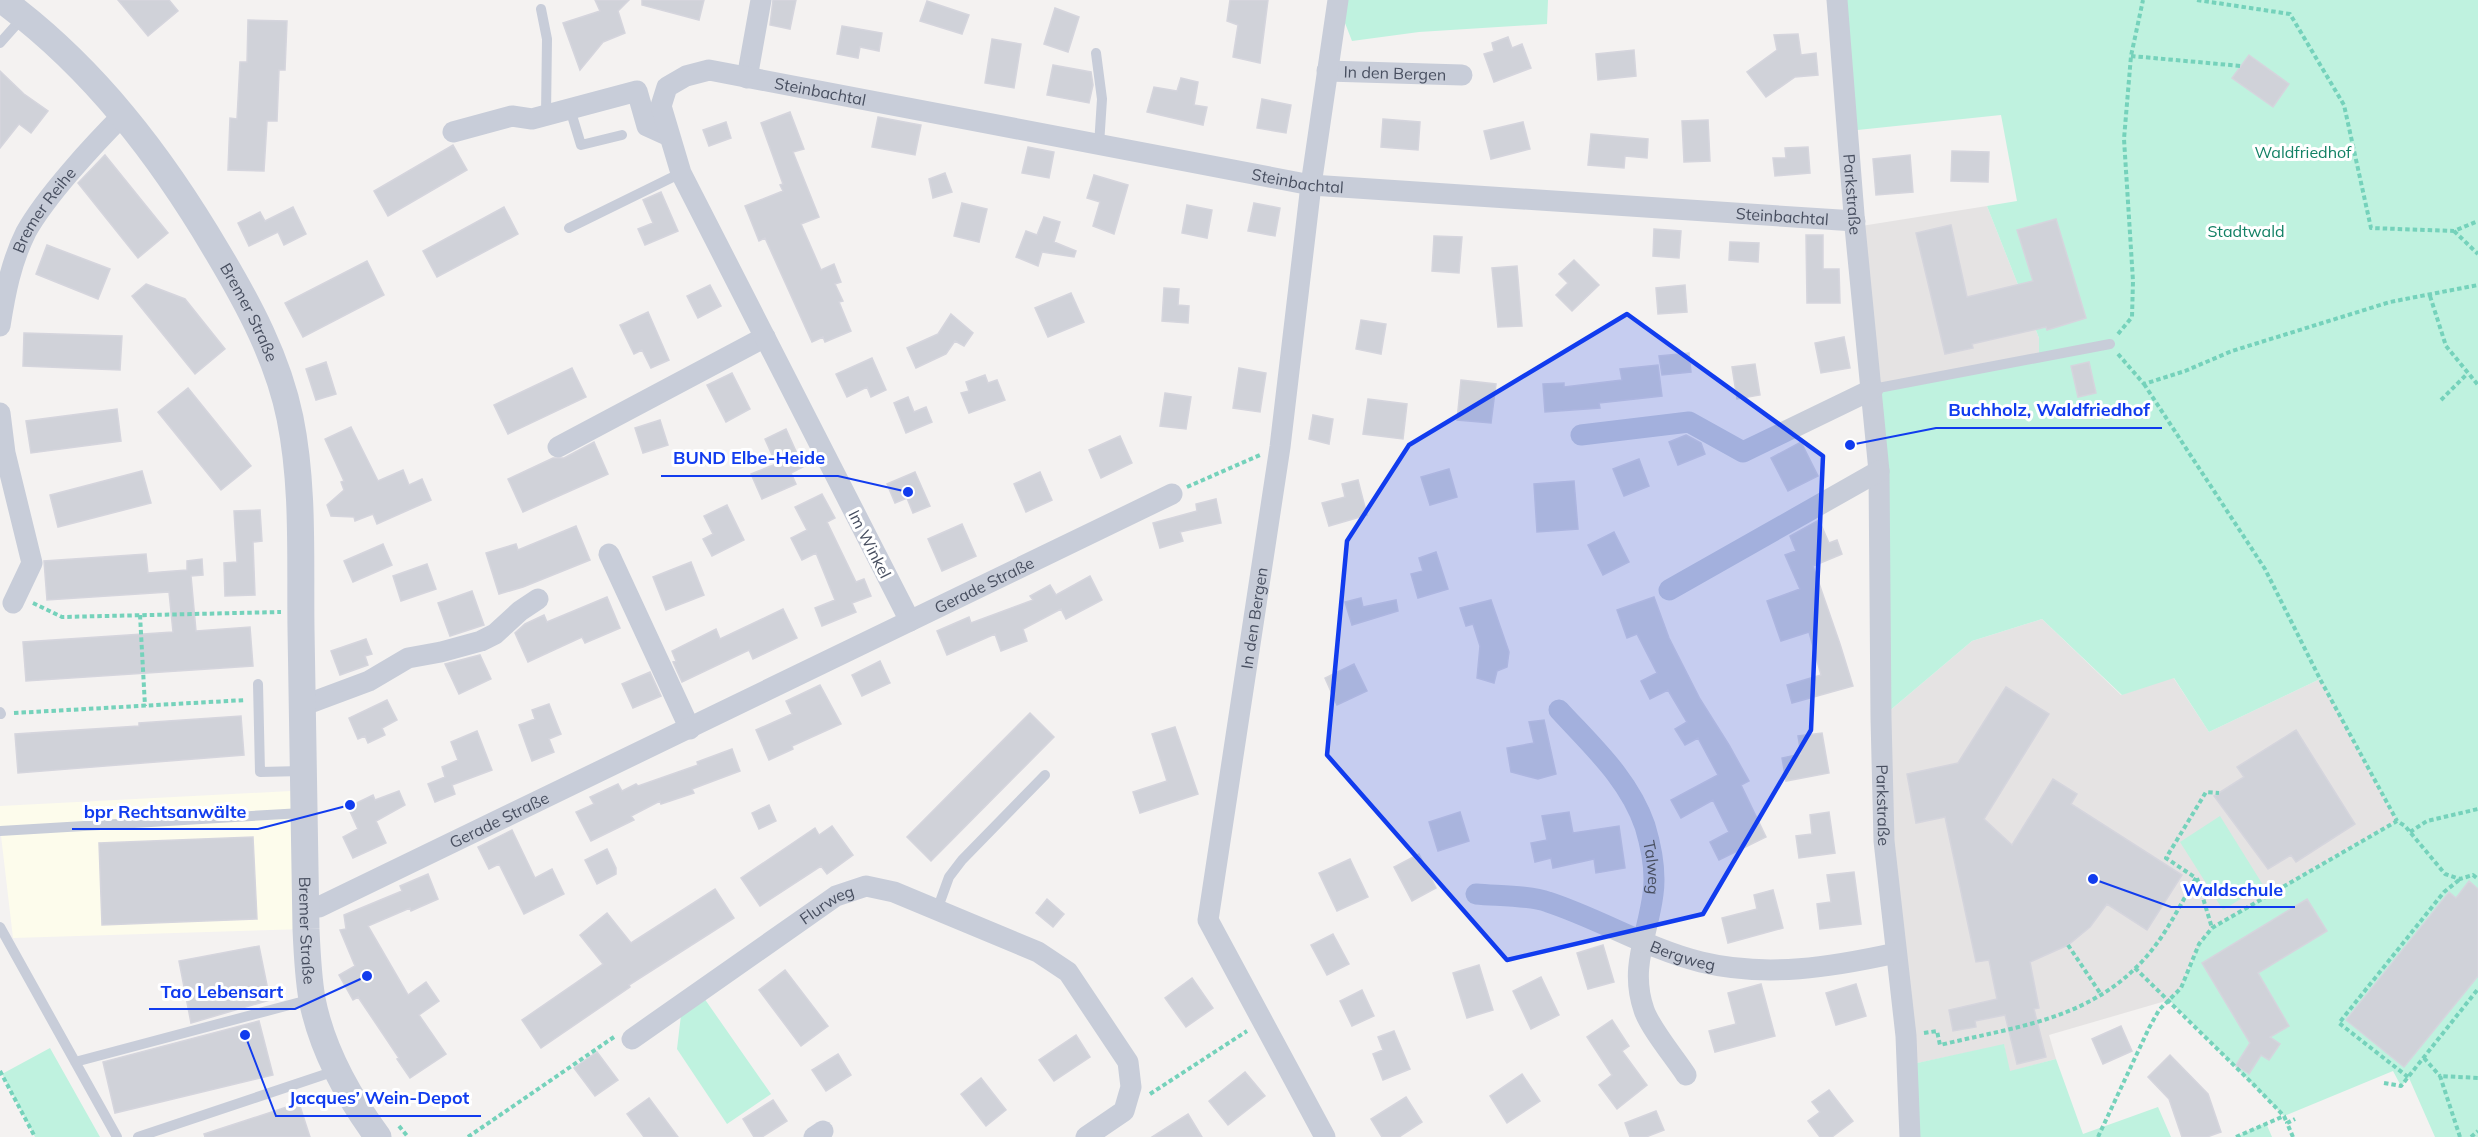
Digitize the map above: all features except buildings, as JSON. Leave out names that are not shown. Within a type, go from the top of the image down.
[{"type":"street","name":"Bremer Straße","points":[[2,0],[24,16],[79,65],[123,114],[198,218],[234,279],[261,333],[278,374],[290,418],[299,501],[303,813],[312,999],[336,1071],[355,1106],[386,1129]]},
{"type":"street","points":[[747,78],[760,0]]},
{"type":"street","name":"In den Bergen","points":[[1325,1137],[1209,920],[1280,447],[1311,185],[1338,0]]},
{"type":"street","name":"Parkstraße","points":[[1837,0],[1855,221],[1880,471],[1884,841],[1906,1036],[1910,1137]]},
{"type":"street","name":"Steinbachtal","points":[[669,136],[662,106],[667,87],[686,76],[709,70],[1311,185],[1855,221]]},
{"type":"street","name":"In den Bergen","points":[[1327,71],[1462,75]]},
{"type":"street","points":[[453,132],[512,116],[532,119],[637,91],[647,126],[669,136]]},
{"type":"street","name":"Bremer Reihe","points":[[0,326],[8,278],[26,232],[55,192],[123,114]]},
{"type":"street","name":"Im Winkel","points":[[669,136],[681,173],[910,621]]},
{"type":"street","points":[[558,447],[765,337]]},
{"type":"street","points":[[1581,435],[1689,422],[1743,452],[1873,389]]},
{"type":"street","points":[[0,413],[5,453],[32,563],[10,602]]},
{"type":"street","points":[[1669,590],[1880,471]]},
{"type":"street","name":"Gerade Straße","points":[[306,907],[319,907],[1172,494]]},
{"type":"street","points":[[609,554],[690,729]]},
{"type":"street","points":[[302,706],[369,681],[408,658],[481,641],[495,634],[520,611],[538,599]]},
{"type":"street","name":"Talweg","points":[[1559,710],[1617,773],[1633,796],[1645,827],[1652,863],[1654,893],[1641,942],[1637,982],[1644,1012],[1686,1075]]},
{"type":"street","name":"Flurweg","points":[[632,1039],[836,896],[866,886],[894,892],[1038,952],[1068,972],[1128,1062],[1131,1087],[1124,1111]]},
{"type":"street","name":"Bergweg","points":[[1476,894],[1546,901],[1641,942],[1702,962],[1767,970],[1807,969],[1896,953]]},
{"type":"street","points":[[1086,1137],[1124,1111]]},
{"type":"lane","points":[[541,9],[547,39],[546,115]]},
{"type":"lane","points":[[0,44],[24,16]]},
{"type":"lane","points":[[1096,53],[1100,67],[1102,99],[1099,145]]},
{"type":"lane","points":[[570,109],[581,145],[621,135]]},
{"type":"lane","points":[[569,228],[681,173]]},
{"type":"lane","points":[[1873,389],[2110,345]]},
{"type":"lane","points":[[258,684],[260,772],[303,771]]},
{"type":"lane","points":[[937,910],[949,877],[1045,775]]},
{"type":"lane","points":[[0,831],[303,813]]},
{"type":"lane","points":[[0,927],[117,1137]]},
{"type":"lane","points":[[75,1062],[312,999]]},
{"type":"lane","points":[[138,1137],[336,1071]]},
{"type":"path","points":[[2143,0],[2131,57],[2124,139],[2133,282],[2132,317],[2110,345],[2144,384],[2265,569],[2320,679],[2397,821],[2410,832],[2445,874],[2460,879]]},
{"type":"path","points":[[2197,0],[2290,14],[2344,105],[2371,228],[2454,231],[2478,221]]},
{"type":"path","points":[[2131,57],[2241,66]]},
{"type":"path","points":[[2454,231],[2478,254]]},
{"type":"path","points":[[2144,384],[2185,371],[2232,351],[2390,302],[2478,285]]},
{"type":"path","points":[[2430,296],[2446,346],[2478,385]]},
{"type":"path","points":[[2441,400],[2467,374]]},
{"type":"path","points":[[1172,494],[1280,447]]},
{"type":"path","points":[[10,602],[62,617],[288,612]]},
{"type":"path","points":[[140,615],[145,706]]},
{"type":"path","points":[[0,713],[259,699]]},
{"type":"path","points":[[2212,928],[2196,878],[2166,858],[2206,792],[2219,793]]},
{"type":"path","points":[[2410,832],[2427,821],[2478,809]]},
{"type":"path","points":[[2098,1137],[2149,1028],[2169,1000],[2181,988],[2199,944],[2212,928],[2397,821]]},
{"type":"path","points":[[2408,1077],[2339,1023],[2445,892],[2460,879],[2473,875],[2478,879]]},
{"type":"path","points":[[1906,1036],[1937,1031],[1940,1045],[2064,1014],[2102,996],[2119,984],[2135,968],[2160,937],[2196,878]]},
{"type":"path","points":[[2068,945],[2102,996]]},
{"type":"path","points":[[2135,968],[2284,1116],[2294,1137]]},
{"type":"path","points":[[2384,1083],[2401,1086],[2478,989]]},
{"type":"path","points":[[1124,1111],[1263,1021]]},
{"type":"path","points":[[468,1137],[611,1036],[632,1039]]},
{"type":"path","points":[[2424,1058],[2440,1076],[2460,1137]]},
{"type":"path","points":[[0,1071],[35,1137]]},
{"type":"path","points":[[2440,1076],[2478,1078]]},
{"type":"path","points":[[2236,1137],[2284,1116]]},
{"type":"path","points":[[2287,1123],[2295,1119]]},
{"type":"path","points":[[386,1129],[408,1137]]},
{"type":"path","points":[[2471,1137],[2478,1131]]},
{"type":"highlighted area","points":[[1627,314],[1823,456],[1811,730],[1703,914],[1507,960],[1327,755],[1347,541],[1409,445]]},
{"type":"shaded area","points":[[1987,206],[2039,338],[2039,358],[1873,389],[1855,227]]},
{"type":"shaded area","points":[[2042,619],[2121,695],[2173,677],[2209,732],[2320,679],[2397,821],[2212,928],[2190,963],[2181,988],[2169,1000],[2049,1035],[2056,1059],[2009,1072],[2004,1045],[1908,1065],[1881,718],[1972,641]]},
{"type":"shaded area","points":[[291,791],[306,929],[13,938],[0,827],[0,806]]},
{"type":"green space","points":[[1336,0],[1548,0],[1547,24],[1419,32],[1352,41]]},
{"type":"green space","name":"Stadtwald","points":[[1837,0],[2478,0],[2478,1137],[2435,1137],[2409,1078],[2401,1086],[2393,1071],[2284,1116],[2169,1000],[2181,988],[2199,944],[2212,928],[2397,821],[2320,679],[2209,732],[2174,678],[2122,695],[2042,619],[1972,641],[1881,718],[1873,389],[2039,357],[2039,338],[1987,206],[2017,201],[2001,115],[1848,131]]},
{"type":"green space","points":[[2220,816],[2263,885],[2223,910],[2180,842]]},
{"type":"green space","points":[[704,998],[771,1094],[727,1124],[677,1049],[681,1015]]},
{"type":"green space","points":[[2004,1044],[2010,1071],[2056,1059],[2083,1134],[2158,1107],[2171,1137],[1910,1137],[1908,1065]]},
{"type":"green space","points":[[50,1048],[100,1137],[35,1137],[2,1074]]},
{"type":"green space","points":[[2266,1123],[2272,1137],[2236,1137]]},
{"type":"place","name":"Buchholz, Waldfriedhof","points":[[1850,445]]},
{"type":"place","name":"BUND Elbe-Heide","points":[[908,492]]},
{"type":"place","name":"bpr Rechtsanwälte","points":[[350,805]]},
{"type":"place","name":"Waldschule","points":[[2093,879]]},
{"type":"place","name":"Tao Lebensart","points":[[367,976]]},
{"type":"place","name":"Jacques’ Wein-Depot","points":[[245,1035]]},
{"type":"park label","name":"Waldfriedhof","points":[[2303,152]]}]
